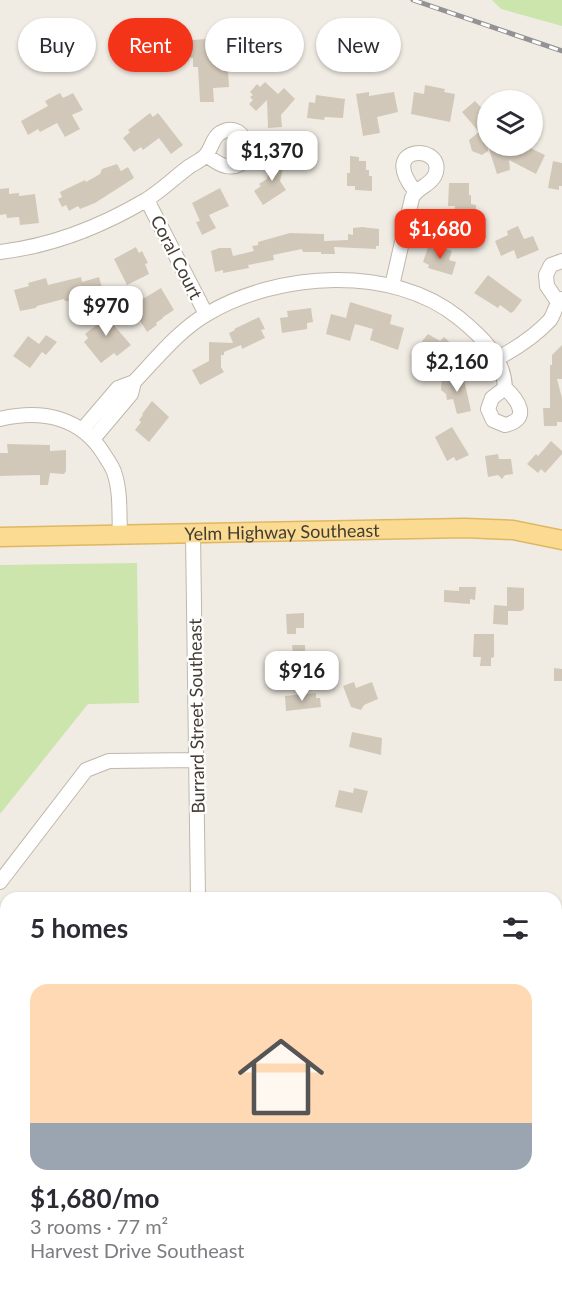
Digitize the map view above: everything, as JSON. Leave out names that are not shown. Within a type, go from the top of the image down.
[{"type":"main road","name":"Yelm Highway Southeast","points":[[0,537],[465,528],[513,530],[562,540]]},
{"type":"street","points":[[0,252],[41,244],[75,233],[147,200],[206,155]]},
{"type":"street","points":[[392,286],[415,191]]},
{"type":"street","name":"Coral Court","points":[[147,200],[206,314]]},
{"type":"street","points":[[498,358],[540,331],[552,316],[560,300],[548,286],[546,275],[551,265],[562,261]]},
{"type":"street","points":[[82,430],[118,388],[134,382],[182,334],[206,314],[234,301],[270,289],[316,280],[356,281],[392,286],[430,298],[452,311],[476,332],[498,358],[503,369],[505,388]]},
{"type":"street","points":[[93,439],[131,394],[134,382]]},
{"type":"street","points":[[0,419],[18,414],[40,414],[68,422],[93,439],[114,472],[119,497],[120,536]]},
{"type":"street","name":"Burrard Street Southeast","points":[[193,534],[198,892]]},
{"type":"street","points":[[0,882],[86,770],[109,761],[196,760]]},
{"type":"green space","points":[[492,0],[562,0],[562,26],[501,9]]},
{"type":"green space","points":[[137,563],[139,703],[88,704],[0,814],[0,565]]},
{"type":"building","points":[[205,39],[205,72],[228,72],[229,87],[213,88],[214,102],[200,102],[198,67],[193,67],[193,40]]},
{"type":"building","points":[[265,82],[278,94],[284,88],[295,99],[281,115],[282,127],[268,128],[267,100],[256,111],[249,104],[253,100],[250,92],[257,84],[260,87]]},
{"type":"building","points":[[425,85],[445,89],[444,92],[455,94],[450,122],[411,114],[414,92],[424,94]]},
{"type":"building","points":[[369,92],[369,96],[394,92],[398,112],[377,117],[380,133],[363,136],[356,94]]},
{"type":"building","points":[[60,93],[63,98],[73,93],[83,110],[72,115],[80,129],[65,137],[57,123],[40,132],[38,129],[28,135],[21,121],[48,106],[45,101]]},
{"type":"building","points":[[316,95],[345,99],[343,118],[325,117],[324,120],[307,118],[309,102],[315,103]]},
{"type":"building","points":[[475,101],[477,103],[477,130],[462,112]]},
{"type":"building","points":[[150,113],[153,117],[158,113],[183,145],[171,154],[159,138],[143,150],[141,147],[134,152],[123,138],[130,132],[128,130]]},
{"type":"building","points":[[477,134],[477,153],[472,151],[469,140]]},
{"type":"building","points":[[545,155],[536,174],[509,160],[510,170],[497,174],[491,156]]},
{"type":"building","points":[[350,156],[359,157],[359,161],[366,161],[366,170],[369,170],[369,176],[372,176],[372,191],[355,190],[355,186],[347,186]]},
{"type":"building","points":[[271,157],[285,160],[280,181],[286,190],[263,205],[254,191],[267,179]]},
{"type":"building","points":[[553,161],[562,163],[562,186],[559,186],[559,190],[548,188]]},
{"type":"building","points":[[117,164],[121,171],[128,167],[134,178],[95,203],[80,209],[78,206],[69,211],[66,205],[62,207],[58,199],[62,197],[60,192],[85,180],[86,182],[100,174],[102,169]]},
{"type":"building","points":[[449,183],[469,183],[471,204],[476,205],[475,232],[457,232],[457,222],[454,222],[455,206],[448,206]]},
{"type":"building","points":[[9,188],[9,194],[19,193],[19,196],[35,194],[39,223],[20,225],[19,217],[7,218],[6,214],[0,215],[0,189]]},
{"type":"building","points":[[220,188],[229,206],[209,215],[216,228],[202,235],[196,222],[200,221],[192,203]]},
{"type":"building","points":[[518,226],[524,239],[533,236],[539,250],[517,259],[514,250],[501,256],[495,241],[508,235],[507,231]]},
{"type":"building","points":[[353,228],[379,229],[379,246],[376,246],[376,249],[334,247],[335,254],[321,254],[321,252],[303,252],[302,249],[273,255],[274,260],[248,265],[249,268],[223,273],[223,270],[215,272],[211,251],[219,248],[231,248],[233,256],[254,251],[252,246],[258,245],[258,242],[290,233],[324,234],[324,241],[348,240],[348,234],[353,235]]},
{"type":"building","points":[[435,246],[452,251],[449,260],[456,262],[452,275],[428,268],[429,265],[423,262],[428,247],[434,249]]},
{"type":"building","points":[[136,247],[139,253],[142,251],[148,263],[145,264],[149,274],[127,285],[114,259]]},
{"type":"building","points":[[488,275],[522,300],[511,313],[500,305],[498,308],[474,293]]},
{"type":"building","points":[[81,277],[82,282],[99,277],[103,291],[80,297],[77,302],[64,299],[20,311],[14,290],[46,278],[48,285]]},
{"type":"building","points":[[161,288],[174,310],[147,332],[131,306]]},
{"type":"building","points":[[350,302],[392,315],[390,324],[404,328],[398,350],[370,340],[373,329],[355,324],[350,341],[326,334],[331,314],[346,318]]},
{"type":"building","points":[[111,305],[119,316],[111,322],[131,345],[117,356],[114,353],[101,363],[84,342],[88,338],[85,334],[105,318],[101,313]]},
{"type":"building","points":[[311,308],[313,322],[307,323],[307,329],[282,333],[280,318],[288,317],[287,311]]},
{"type":"building","points":[[259,317],[265,329],[261,330],[265,338],[242,349],[241,345],[224,352],[224,355],[221,355],[221,367],[224,372],[200,385],[192,370],[209,361],[209,342],[233,343],[229,333]]},
{"type":"building","points":[[428,334],[440,341],[444,337],[457,349],[449,358],[444,354],[437,362],[418,346]]},
{"type":"building","points":[[46,335],[57,342],[46,355],[42,352],[30,368],[13,356],[28,336],[39,344]]},
{"type":"building","points":[[562,345],[562,379],[557,379],[562,398],[562,422],[557,422],[557,426],[544,426],[543,408],[550,408],[552,355]]},
{"type":"building","points":[[454,375],[455,377],[463,375],[471,411],[457,414],[453,399],[447,400],[446,394],[441,390],[442,378]]},
{"type":"building","points":[[152,401],[169,417],[149,442],[135,430],[141,422],[139,420],[142,414]]},
{"type":"building","points":[[452,427],[469,455],[456,461],[454,457],[447,461],[435,437]]},
{"type":"building","points":[[551,441],[562,451],[562,454],[545,473],[541,469],[538,473],[527,464],[536,454],[538,456]]},
{"type":"building","points":[[7,444],[50,445],[50,451],[66,450],[66,471],[64,474],[50,473],[48,485],[40,485],[40,475],[0,476],[0,453],[8,453]]},
{"type":"building","points":[[498,454],[499,459],[511,459],[513,474],[505,475],[502,479],[498,475],[488,477],[485,456]]},
{"type":"building","points":[[459,587],[476,587],[475,600],[470,599],[470,604],[444,602],[444,590],[459,591]]},
{"type":"building","points":[[507,587],[524,588],[524,609],[508,611],[508,625],[493,624],[494,605],[507,606]]},
{"type":"building","points":[[304,613],[304,628],[296,628],[296,634],[287,634],[286,614]]},
{"type":"building","points":[[474,634],[494,634],[494,657],[491,658],[491,666],[480,666],[481,657],[473,657]]},
{"type":"building","points":[[292,645],[305,645],[305,661],[294,661]]},
{"type":"building","points":[[554,668],[562,669],[562,681],[554,681]]},
{"type":"building","points":[[354,682],[356,688],[372,682],[378,699],[364,705],[361,710],[351,707],[343,686]]},
{"type":"building","points":[[316,693],[316,698],[320,698],[321,707],[286,711],[285,696]]},
{"type":"building","points":[[352,732],[382,738],[381,755],[349,747]]},
{"type":"building","points":[[354,788],[368,791],[362,813],[335,807],[339,790],[353,793]]},
{"type":"railway","points":[[413,0],[562,51]]}]
